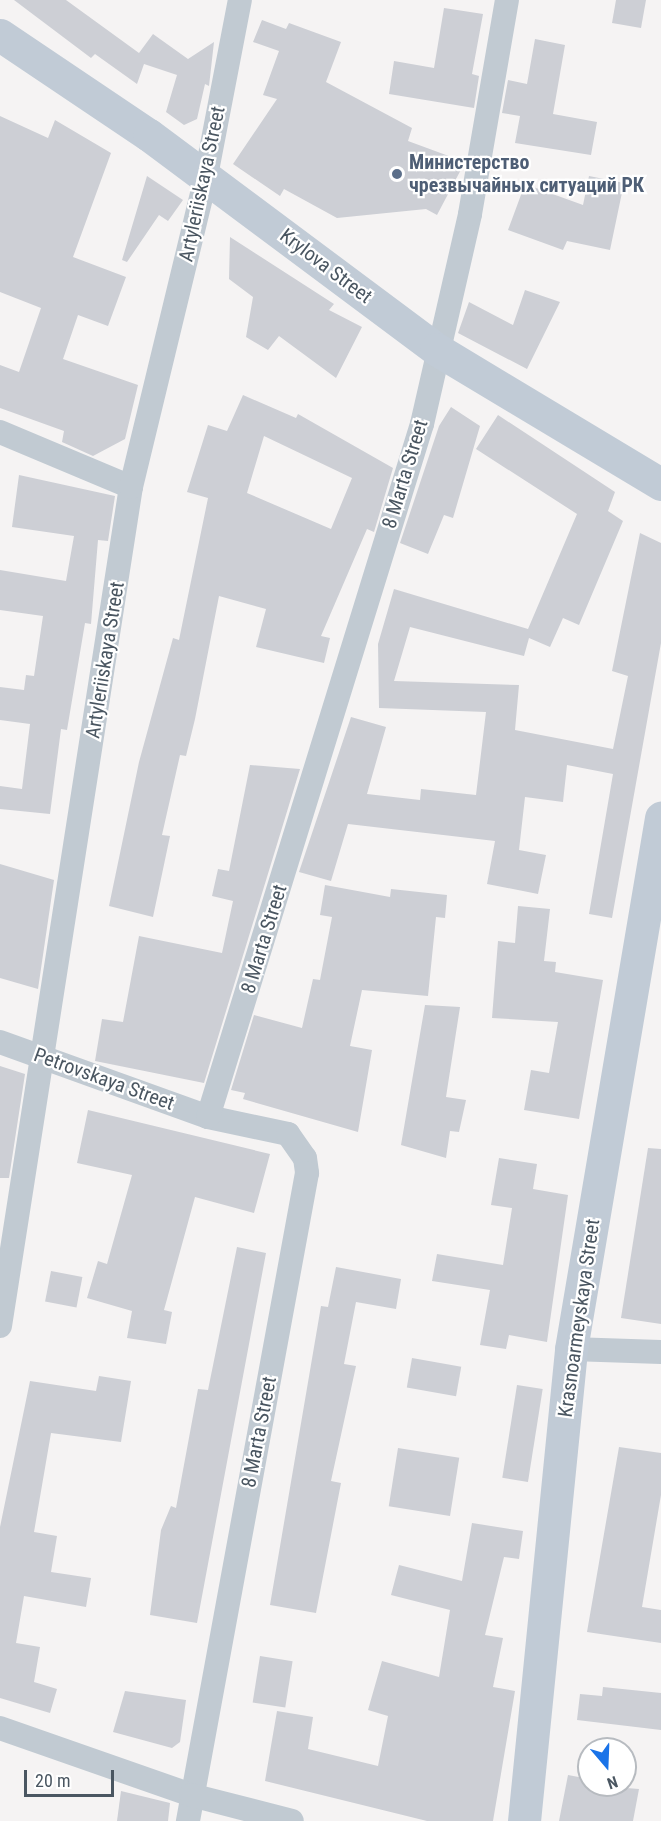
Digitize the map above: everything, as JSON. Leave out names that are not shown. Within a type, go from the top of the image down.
[{"type":"main road","name":"Krylova Street","points":[[0,35],[206,176],[436,349],[661,484]]},
{"type":"main road","name":"Krasnoarmeyskaya Street","points":[[524,1821],[571,1349],[661,818]]},
{"type":"street","name":"Artyleriiskaya Street","points":[[0,1326],[45,1058],[131,487],[206,176],[240,0]]},
{"type":"street","name":"8 Marta Street","points":[[188,1821],[307,1173],[298,1145],[288,1134],[208,1117],[422,424],[436,349],[470,214],[507,0]]},
{"type":"street","points":[[0,432],[131,487]]},
{"type":"street","name":"Petrovskaya Street","points":[[0,1042],[208,1117]]},
{"type":"street","points":[[571,1349],[661,1352]]},
{"type":"street","points":[[0,1728],[191,1795],[292,1821]]},
{"type":"building","points":[[14,0],[66,0],[139,53],[153,34],[188,59],[214,42],[209,86],[205,84],[197,119],[184,125],[166,112],[177,75],[144,64],[137,84],[95,54],[91,58]]},
{"type":"building","points":[[616,0],[646,0],[641,28],[612,23]]},
{"type":"building","points":[[444,8],[483,14],[472,74],[479,76],[474,108],[389,94],[394,61],[434,68]]},
{"type":"building","points":[[262,20],[286,29],[289,23],[341,42],[326,82],[412,128],[408,141],[465,162],[437,215],[426,209],[337,218],[284,189],[280,196],[233,164],[277,99],[263,95],[279,51],[253,42]]},
{"type":"building","points":[[535,39],[565,45],[553,114],[597,122],[591,155],[515,143],[520,116],[502,113],[508,80],[527,84]]},
{"type":"building","points":[[0,116],[48,138],[55,120],[111,153],[73,257],[126,277],[108,326],[78,315],[63,359],[138,385],[125,439],[93,456],[62,442],[64,431],[0,408],[0,365],[19,372],[41,308],[0,292]]},
{"type":"building","points":[[147,176],[183,200],[168,221],[159,215],[127,262],[122,260]]},
{"type":"building","points":[[589,176],[624,183],[610,250],[567,241],[563,250],[508,230],[525,184],[583,205]]},
{"type":"building","points":[[230,237],[334,304],[329,310],[362,327],[336,378],[279,336],[268,350],[246,337],[253,297],[229,279]]},
{"type":"building","points":[[525,290],[560,302],[527,369],[458,333],[469,302],[513,325]]},
{"type":"building","points":[[243,395],[296,418],[298,414],[393,468],[374,532],[367,529],[321,636],[330,638],[324,663],[256,647],[266,609],[219,596],[195,719],[186,756],[180,755],[162,835],[170,836],[153,917],[109,906],[139,762],[173,638],[179,640],[208,498],[187,492],[208,425],[227,431]],"holes":[[[264,436],[352,478],[331,529],[247,493]]]},
{"type":"building","points":[[451,407],[480,426],[453,518],[444,515],[428,554],[400,543],[439,426]]},
{"type":"building","points":[[498,415],[615,492],[608,511],[623,521],[579,625],[563,618],[550,647],[529,638],[524,656],[410,627],[394,681],[519,685],[515,730],[613,749],[628,676],[612,671],[640,533],[661,543],[661,643],[612,918],[589,914],[613,774],[567,765],[563,802],[525,797],[519,850],[546,855],[538,894],[487,884],[495,841],[348,824],[331,881],[299,872],[351,717],[386,727],[367,794],[420,800],[421,789],[476,795],[486,712],[379,708],[378,644],[394,589],[528,629],[577,514],[476,449]]},
{"type":"building","points":[[19,475],[115,496],[108,541],[98,540],[91,624],[85,623],[67,730],[61,729],[50,814],[0,809],[0,786],[22,789],[30,724],[0,720],[0,687],[24,690],[26,675],[34,676],[43,616],[0,610],[0,570],[66,581],[74,536],[12,527]]},
{"type":"building","points":[[250,765],[300,769],[204,1083],[95,1061],[102,1019],[123,1022],[139,936],[222,953],[233,901],[212,896],[218,869],[229,871]]},
{"type":"building","points":[[0,864],[54,880],[38,989],[0,978]]},
{"type":"building","points":[[325,885],[390,897],[391,889],[447,895],[445,918],[436,917],[428,996],[362,990],[350,1046],[372,1050],[358,1132],[243,1099],[245,1093],[231,1090],[254,1015],[302,1028],[313,979],[320,980],[332,917],[320,915]]},
{"type":"building","points":[[518,906],[550,909],[544,961],[556,962],[555,972],[603,980],[579,1119],[524,1110],[531,1070],[549,1073],[558,1022],[492,1018],[498,941],[515,943]]},
{"type":"building","points":[[425,1005],[460,1007],[446,1097],[466,1100],[459,1132],[450,1131],[446,1158],[401,1145]]},
{"type":"building","points":[[0,1066],[25,1074],[9,1178],[0,1178]]},
{"type":"building","points":[[88,1110],[270,1154],[254,1213],[195,1197],[164,1310],[172,1312],[166,1344],[127,1338],[132,1311],[87,1298],[98,1261],[107,1264],[132,1175],[77,1163]]},
{"type":"building","points":[[648,1148],[661,1149],[661,1324],[621,1318]]},
{"type":"building","points":[[499,1158],[537,1164],[533,1189],[568,1195],[547,1342],[509,1335],[506,1349],[480,1345],[490,1290],[432,1281],[437,1254],[503,1265],[512,1208],[491,1205]]},
{"type":"building","points":[[237,1247],[266,1253],[197,1623],[150,1615],[161,1530],[171,1506],[176,1508],[198,1389],[208,1390]]},
{"type":"building","points":[[336,1267],[401,1279],[396,1309],[356,1302],[344,1364],[356,1366],[331,1481],[341,1483],[316,1613],[270,1605],[321,1306],[328,1307]]},
{"type":"building","points":[[51,1271],[82,1277],[76,1308],[45,1301]]},
{"type":"building","points":[[412,1358],[461,1367],[456,1396],[407,1388]]},
{"type":"building","points":[[99,1376],[131,1381],[121,1442],[51,1433],[34,1532],[57,1536],[51,1572],[91,1578],[86,1607],[24,1596],[16,1643],[40,1647],[34,1682],[57,1689],[50,1713],[0,1698],[0,1527],[30,1381],[96,1391]]},
{"type":"building","points":[[517,1385],[543,1389],[528,1482],[502,1478]]},
{"type":"building","points":[[619,1447],[661,1453],[661,1495],[642,1607],[661,1610],[661,1643],[587,1632]]},
{"type":"building","points":[[398,1448],[459,1458],[450,1516],[389,1506]]},
{"type":"building","points":[[472,1523],[523,1531],[519,1559],[504,1557],[485,1635],[503,1638],[493,1687],[515,1691],[493,1821],[427,1821],[265,1781],[277,1711],[313,1717],[308,1749],[378,1766],[388,1716],[368,1710],[382,1661],[439,1677],[450,1610],[391,1595],[399,1565],[462,1581]]},
{"type":"building","points":[[260,1656],[293,1661],[285,1708],[253,1702]]},
{"type":"building","points":[[603,1687],[661,1693],[661,1730],[577,1720],[580,1694],[602,1696]]},
{"type":"building","points":[[125,1691],[186,1700],[180,1742],[172,1748],[113,1732]]},
{"type":"building","points":[[568,1775],[577,1777],[577,1797],[637,1797],[637,1789],[639,1789],[633,1821],[559,1821]]},
{"type":"building","points":[[121,1791],[170,1803],[168,1821],[117,1821]]},
{"type":"place","name":"Министерство чрезвычайных ситуаций РК","points":[[397,174]]}]
